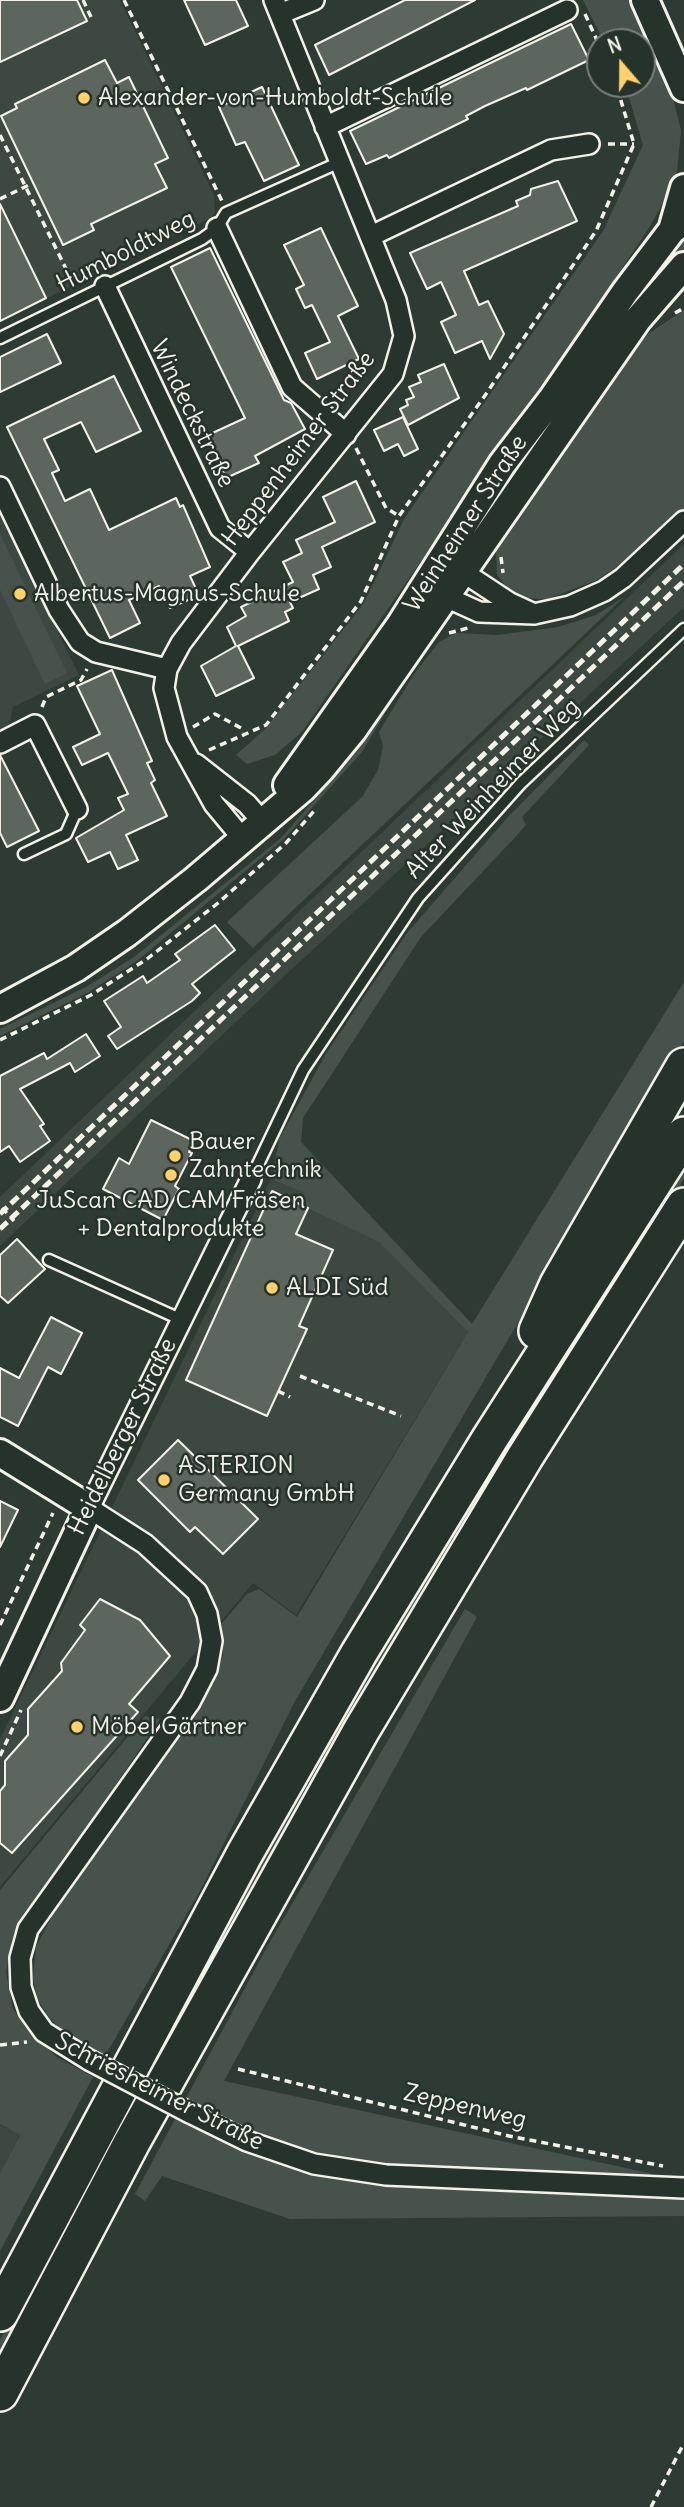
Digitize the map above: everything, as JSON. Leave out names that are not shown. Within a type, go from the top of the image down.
[{"type":"highway","points":[[489,1440],[558,1284],[684,1066]]},
{"type":"highway","points":[[0,2314],[245,1853],[359,1653],[489,1440],[684,1135]]},
{"type":"highway","points":[[0,2393],[138,2130],[355,1742],[525,1457],[684,1206]]},
{"type":"street","points":[[277,7],[314,0]]},
{"type":"street","points":[[645,0],[684,88]]},
{"type":"street","points":[[656,0],[684,44]]},
{"type":"street","name":"Heppenheimer Straße","points":[[167,669],[181,643],[250,552],[393,374],[404,336],[396,300],[277,7]]},
{"type":"street","points":[[325,127],[574,7]]},
{"type":"street","points":[[371,236],[551,150],[589,144]]},
{"type":"street","name":"Weinheimer Straße","points":[[262,821],[393,635],[502,464],[678,225],[684,188]]},
{"type":"street","points":[[221,221],[292,387],[346,434]]},
{"type":"street","name":"Weinheimer Straße","points":[[0,1009],[76,968],[127,933],[303,788],[329,760],[446,597],[638,319],[684,266]]},
{"type":"street","name":"Windeckstraße","points":[[105,286],[220,527],[250,552]]},
{"type":"street","name":"Weinheimer Straße","points":[[638,319],[684,290]]},
{"type":"street","points":[[0,487],[59,611],[80,642],[96,652],[167,669],[164,688],[177,737],[214,804],[243,839]]},
{"type":"street","points":[[534,614],[510,603],[463,572],[435,569],[446,597],[479,612],[534,614],[570,606],[604,591],[623,578],[684,521]]},
{"type":"street","points":[[0,743],[35,726],[77,809]]},
{"type":"street","points":[[187,757],[247,804],[262,821]]},
{"type":"street","name":"Heidelberger Straße","points":[[0,1698],[180,1319],[251,1179]]},
{"type":"street","name":"Schriesheimer Straße","points":[[0,1453],[145,1544],[197,1592],[206,1614],[212,1641],[207,1669],[190,1702],[28,1929],[20,1958],[21,1987],[29,2011],[44,2032],[89,2060],[247,2141],[314,2164],[386,2175],[684,2188]]},
{"type":"lane","name":"Humboldtweg","points":[[0,338],[202,239],[221,221],[340,162]]},
{"type":"lane","name":"Alter Weinheimer Weg","points":[[251,1179],[303,1070],[418,898],[521,783],[684,629]]},
{"type":"lane","points":[[24,854],[66,834],[77,809]]},
{"type":"lane","points":[[49,1259],[180,1319]]},
{"type":"path","points":[[83,0],[91,17]]},
{"type":"path","points":[[124,0],[221,221]]},
{"type":"path","points":[[574,7],[588,28]]},
{"type":"path","points":[[187,757],[208,751],[242,733],[267,724],[360,601],[398,516],[486,394],[596,231],[634,144],[620,98]]},
{"type":"path","points":[[0,135],[81,298]]},
{"type":"path","points":[[589,144],[634,144]]},
{"type":"path","points":[[0,199],[33,183]]},
{"type":"path","points":[[50,236],[57,233]]},
{"type":"path","points":[[346,434],[352,440],[386,509],[398,516]]},
{"type":"path","points":[[35,726],[46,697],[81,680],[96,652]]},
{"type":"path","points":[[177,737],[215,714],[241,728],[242,733]]},
{"type":"path","points":[[2,1208],[14,1221]]},
{"type":"path","points":[[300,1376],[401,1416]]},
{"type":"path","points":[[278,1391],[290,1397]]},
{"type":"path","points":[[0,1625],[62,1492]]},
{"type":"path","points":[[0,2045],[26,2042],[44,2032]]},
{"type":"path","name":"Zeppenweg","points":[[238,2069],[509,2136],[673,2170]]},
{"type":"path","points":[[651,2507],[684,2443]]},
{"type":"shaded area","name":"Alexander-von-Humboldt-Schule","points":[[0,0],[120,0],[214,195],[215,213],[211,218],[0,321]]},
{"type":"shaded area","points":[[583,0],[630,0],[643,28],[597,28]]},
{"type":"shaded area","points":[[656,55],[670,85],[681,131],[677,171],[671,188],[649,228],[521,418],[302,732],[275,755],[247,764],[236,755],[265,729],[364,603],[404,519],[603,231],[643,145],[629,98],[656,98]]},
{"type":"shaded area","points":[[684,236],[684,249],[634,299],[469,542],[464,539],[609,324]]},
{"type":"shaded area","points":[[684,310],[684,507],[631,557],[597,580],[547,599],[524,598],[508,589],[497,575],[496,552],[504,533],[636,342]]},
{"type":"shaded area","name":"Albertus-Magnus-Schule","points":[[0,513],[79,675],[13,707],[9,726],[0,730]]},
{"type":"shaded area","points":[[0,534],[67,673],[45,684],[0,590]]},
{"type":"shaded area","points":[[684,544],[684,607],[278,982],[0,1246],[0,1197]]},
{"type":"shaded area","points":[[624,597],[253,948],[227,922],[362,797],[378,770],[383,746],[379,732],[414,674],[439,642],[456,633],[497,635],[558,627],[596,615]]},
{"type":"shaded area","points":[[408,675],[362,752],[283,840],[137,961],[89,992],[0,1036],[0,1029],[86,987],[134,957],[281,838],[358,750]]},
{"type":"shaded area","points":[[584,740],[589,745],[522,817],[526,825],[421,937],[303,1118],[301,1142],[472,1324],[684,982],[684,1041],[295,1701],[200,1891],[105,2056],[62,2031],[48,2016],[37,1998],[33,1978],[36,1947],[52,1916],[214,1683],[223,1655],[222,1623],[247,1594],[259,1589],[297,1617],[468,1332],[379,1242],[299,1204],[305,1193],[272,1179],[279,1139],[327,1052],[407,933],[507,818]]},
{"type":"shaded area","points":[[684,1164],[684,1178],[0,2362],[0,2340],[251,1876],[507,1440]]},
{"type":"shaded area","points":[[276,1168],[380,1242],[468,1332],[296,1615],[253,1583],[0,1887],[0,1739]]},
{"type":"shaded area","points":[[465,1609],[477,1617],[224,2081],[649,2173],[684,2196],[684,2216],[290,2219],[162,2176],[145,2201],[135,2194],[268,1945]]},
{"type":"shaded area","points":[[145,1716],[160,1719],[12,1939],[6,1973],[13,2009],[32,2036],[57,2057],[93,2077],[0,2251],[0,2173],[20,2135],[0,2124],[0,1890]]},
{"type":"shaded area","points":[[0,2125],[20,2134],[0,2173]]},
{"type":"building","points":[[0,0],[77,0],[87,21],[0,62]]},
{"type":"building","points":[[184,0],[236,0],[248,26],[205,45]]},
{"type":"building","points":[[405,0],[475,0],[329,75],[315,45]]},
{"type":"building","points":[[571,24],[586,54],[586,61],[527,90],[526,88],[485,106],[466,116],[468,119],[389,158],[387,155],[366,164],[350,131]]},
{"type":"building","points":[[105,60],[117,83],[129,77],[168,158],[155,164],[167,188],[91,224],[94,230],[63,245],[1,116],[17,108],[15,104]]},
{"type":"building","points":[[262,87],[299,165],[264,181],[245,142],[236,145],[219,107]]},
{"type":"building","points":[[558,181],[577,221],[464,271],[479,305],[488,301],[504,334],[490,359],[482,341],[455,353],[441,322],[456,315],[441,282],[427,289],[410,253],[518,206],[516,201],[530,195],[531,189]]},
{"type":"building","points":[[0,204],[46,298],[0,321]]},
{"type":"building","points":[[321,228],[358,306],[338,316],[359,359],[317,379],[305,353],[330,342],[312,305],[305,308],[296,289],[304,285],[284,245]]},
{"type":"building","points":[[210,248],[284,400],[291,403],[305,429],[255,456],[259,463],[226,478],[206,436],[245,418],[171,267]]},
{"type":"building","points":[[47,334],[61,363],[0,392],[0,357]]},
{"type":"building","points":[[444,364],[459,398],[408,425],[400,409],[408,405],[406,400],[414,397],[409,387],[421,382],[418,375]]},
{"type":"building","points":[[114,376],[141,431],[96,452],[81,422],[44,439],[59,470],[52,473],[65,501],[90,489],[109,530],[176,498],[180,507],[183,505],[210,567],[190,576],[199,595],[170,608],[159,586],[129,600],[140,623],[110,638],[7,427]]},
{"type":"building","points":[[403,417],[418,449],[404,456],[398,444],[384,451],[374,430]]},
{"type":"building","points":[[356,481],[375,522],[322,547],[331,567],[313,575],[319,589],[290,602],[293,608],[285,612],[289,621],[238,646],[254,678],[216,696],[201,666],[236,646],[227,627],[246,616],[241,607],[293,582],[283,562],[302,553],[296,540],[335,522],[323,497]]},
{"type":"building","points":[[112,670],[152,761],[147,763],[155,780],[151,783],[167,816],[126,835],[138,860],[118,869],[110,852],[88,862],[76,838],[124,810],[118,798],[128,794],[108,753],[82,765],[73,747],[100,734],[77,686]]},
{"type":"building","points":[[0,755],[39,831],[7,847],[0,833]]},
{"type":"building","points":[[215,925],[235,950],[192,984],[200,993],[192,1001],[117,1049],[108,1036],[121,1027],[104,1001],[143,976],[147,983],[180,960],[175,954]]},
{"type":"building","points":[[86,1034],[100,1056],[75,1072],[70,1063],[20,1089],[44,1124],[40,1126],[50,1141],[20,1162],[9,1146],[0,1152],[0,1076],[44,1053],[47,1059]]},
{"type":"building","points":[[151,1120],[194,1141],[189,1152],[192,1153],[175,1186],[179,1189],[163,1220],[103,1189],[119,1158],[129,1164]]},
{"type":"building","name":"ALDI Süd","points":[[272,1191],[308,1208],[296,1234],[333,1250],[299,1326],[307,1329],[267,1416],[186,1380]]},
{"type":"building","points":[[17,1239],[45,1269],[8,1303],[0,1296],[0,1255]]},
{"type":"building","points":[[51,1317],[82,1333],[61,1374],[48,1367],[18,1426],[0,1417],[0,1368],[19,1378]]},
{"type":"building","points":[[178,1440],[258,1519],[223,1554],[195,1527],[190,1532],[138,1480]]},
{"type":"building","points":[[0,1501],[18,1510],[0,1547]]},
{"type":"building","name":"Möbel Gärtner","points":[[100,1599],[140,1620],[170,1656],[129,1704],[138,1712],[12,1853],[0,1843],[0,1791],[5,1785],[5,1761],[28,1735],[28,1709],[62,1671],[61,1663],[85,1630],[80,1625]]},
{"type":"railway","points":[[0,1214],[684,564]]},
{"type":"railway","points":[[0,1229],[684,581]]},
{"type":"place","name":"Alexander-von-Humboldt-Schule","points":[[84,98]]},
{"type":"place","name":"Albertus-Magnus-Schule","points":[[20,594]]},
{"type":"place","name":"Bauer Zahntechnik","points":[[175,1156]]},
{"type":"place","name":"JuScan CAD CAM Fräsen + Dentalprodukte","points":[[171,1175]]},
{"type":"place","name":"ALDI Süd","points":[[272,1288]]},
{"type":"place","name":"ASTERION Germany GmbH","points":[[164,1480]]},
{"type":"place","name":"Möbel Gärtner","points":[[77,1727]]}]
